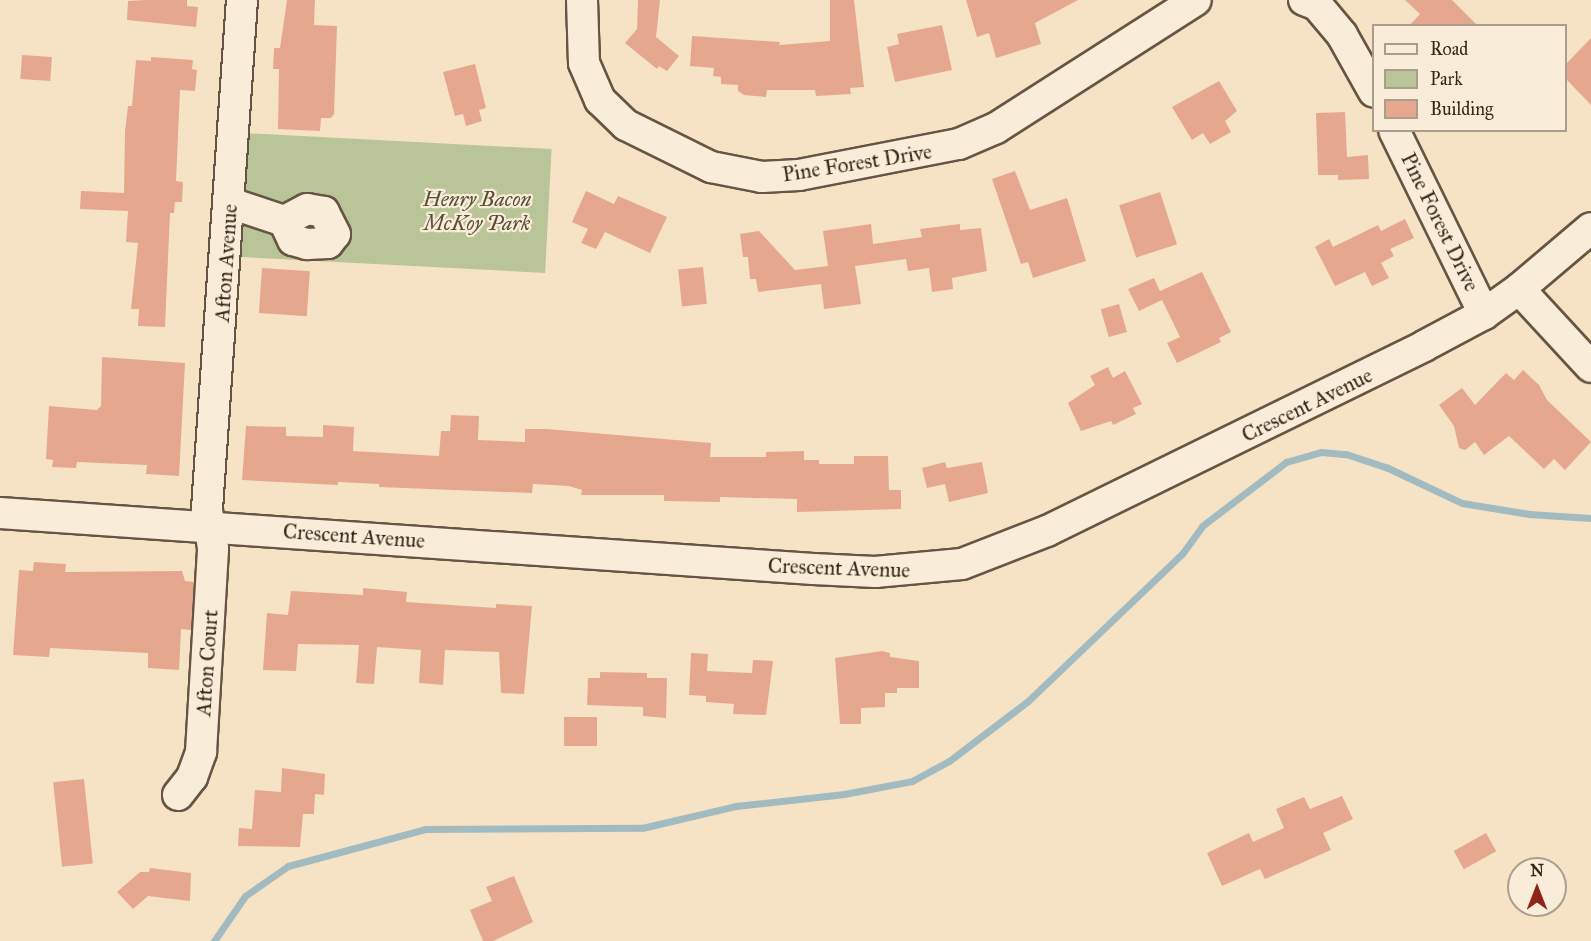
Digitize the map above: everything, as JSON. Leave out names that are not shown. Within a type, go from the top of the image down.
[{"type":"street","name":"Afton Avenue","points":[[209,525],[242,0]]},
{"type":"street","name":"Pine Forest Drive","points":[[582,0],[584,63],[600,100],[626,125],[711,167],[762,177],[810,174],[959,144],[996,128],[1196,0]]},
{"type":"street","points":[[1315,2],[1342,35],[1372,88]]},
{"type":"street","name":"Pine Forest Drive","points":[[1395,132],[1484,314]]},
{"type":"street","points":[[230,203],[284,221]]},
{"type":"street","name":"Crescent Avenue","points":[[0,513],[209,525],[813,570],[905,571],[962,564],[1047,531],[1484,314],[1519,289],[1591,228]]},
{"type":"street","points":[[1519,289],[1591,367]]},
{"type":"street","name":"Afton Court","points":[[178,795],[192,777],[201,753],[213,549],[209,525]]},
{"type":"green space","name":"Henry Bacon McKoy Park","points":[[244,133],[552,149],[545,273],[238,257]]},
{"type":"building","points":[[187,0],[187,6],[198,7],[196,27],[127,20],[128,1]]},
{"type":"building","points":[[287,0],[315,0],[314,25],[337,26],[334,114],[331,118],[321,118],[320,131],[278,129],[279,69],[273,69],[274,48],[280,48]]},
{"type":"building","points":[[638,0],[660,0],[656,37],[679,56],[667,71],[659,66],[657,69],[625,43],[637,29]]},
{"type":"building","points":[[830,0],[854,0],[864,87],[850,88],[851,94],[816,96],[815,90],[767,90],[766,97],[744,95],[738,91],[738,85],[721,84],[721,77],[713,76],[714,68],[690,66],[692,36],[780,42],[779,45],[830,41]]},
{"type":"building","points":[[966,0],[1078,0],[1035,23],[1041,44],[996,58],[989,33],[977,37]]},
{"type":"building","points":[[1405,0],[1452,0],[1476,24],[1411,24],[1420,14]]},
{"type":"building","points":[[942,25],[952,70],[895,82],[887,47],[899,44],[897,34]]},
{"type":"building","points":[[1591,38],[1591,105],[1567,80],[1567,63]]},
{"type":"building","points":[[22,55],[52,57],[50,81],[20,79]]},
{"type":"building","points":[[151,57],[193,60],[192,69],[197,70],[195,91],[180,90],[176,181],[183,182],[182,202],[175,202],[174,213],[170,213],[165,327],[138,326],[139,309],[131,309],[138,243],[126,242],[128,211],[80,209],[81,191],[124,193],[125,131],[128,106],[132,106],[136,60],[151,61]]},
{"type":"building","points":[[475,64],[486,108],[479,110],[482,121],[466,126],[463,114],[455,116],[443,72]]},
{"type":"building","points":[[1219,81],[1237,111],[1225,121],[1231,132],[1210,144],[1203,133],[1192,140],[1172,107]]},
{"type":"building","points":[[1345,112],[1347,157],[1368,155],[1369,179],[1338,180],[1338,175],[1318,175],[1316,113]]},
{"type":"building","points":[[1015,171],[1030,210],[1067,198],[1086,261],[1033,278],[1028,262],[1021,264],[992,179]]},
{"type":"building","points":[[586,191],[614,204],[618,196],[667,217],[650,253],[605,232],[596,249],[581,243],[588,229],[572,222]]},
{"type":"building","points":[[1160,192],[1177,244],[1136,258],[1119,205]]},
{"type":"building","points":[[1405,219],[1414,238],[1390,249],[1394,256],[1381,263],[1389,278],[1372,286],[1365,272],[1335,286],[1315,247],[1329,239],[1333,247],[1378,225],[1381,231]]},
{"type":"building","points":[[871,224],[873,244],[922,237],[920,229],[960,224],[960,230],[981,228],[987,271],[952,278],[953,289],[932,292],[929,268],[908,271],[906,259],[855,266],[861,304],[824,309],[821,284],[758,292],[756,279],[750,279],[748,257],[743,257],[740,234],[759,231],[795,270],[828,266],[823,231]]},
{"type":"building","points":[[703,267],[707,304],[682,306],[678,270]]},
{"type":"building","points":[[262,268],[310,271],[307,316],[259,313]]},
{"type":"building","points":[[1202,272],[1231,332],[1219,338],[1221,342],[1177,363],[1167,343],[1180,337],[1162,300],[1139,311],[1128,289],[1154,278],[1160,291]]},
{"type":"building","points":[[1119,304],[1127,332],[1109,337],[1101,309]]},
{"type":"building","points":[[102,357],[185,363],[179,476],[146,474],[147,465],[77,462],[76,468],[52,467],[53,460],[46,459],[49,406],[97,410],[101,406]]},
{"type":"building","points":[[1108,367],[1113,378],[1125,371],[1142,404],[1133,408],[1136,414],[1113,425],[1111,421],[1081,431],[1068,403],[1095,385],[1090,376]]},
{"type":"building","points":[[1523,370],[1539,385],[1547,400],[1591,442],[1565,470],[1554,459],[1544,469],[1509,436],[1484,455],[1475,442],[1465,450],[1459,448],[1454,426],[1439,405],[1462,388],[1475,405],[1506,373],[1514,380]]},
{"type":"building","points":[[451,415],[479,416],[478,440],[525,442],[525,429],[547,429],[711,443],[710,457],[766,457],[766,452],[804,451],[804,460],[819,460],[819,464],[854,464],[854,456],[888,456],[889,490],[901,490],[901,509],[797,512],[797,499],[720,497],[720,502],[664,501],[664,495],[581,495],[582,490],[569,486],[533,484],[532,493],[379,487],[379,484],[338,482],[338,485],[242,480],[246,426],[286,427],[286,436],[323,437],[323,425],[354,427],[353,451],[439,456],[441,431],[450,431]]},
{"type":"building","points":[[945,462],[947,468],[982,462],[988,493],[949,502],[945,484],[927,488],[922,468]]},
{"type":"building","points":[[34,562],[66,564],[65,572],[182,571],[185,581],[194,582],[191,630],[181,629],[179,670],[148,668],[148,653],[50,648],[49,657],[13,655],[19,570],[33,571]]},
{"type":"building","points":[[363,588],[407,592],[406,602],[496,608],[496,604],[532,606],[524,694],[501,693],[499,652],[445,650],[443,685],[419,683],[421,650],[377,647],[374,684],[356,683],[359,645],[298,644],[296,671],[263,670],[267,613],[288,615],[291,591],[363,595]]},
{"type":"building","points":[[882,651],[890,653],[890,657],[919,661],[919,688],[897,688],[897,693],[885,693],[885,707],[861,708],[861,724],[840,724],[835,658]]},
{"type":"building","points":[[691,653],[708,654],[707,671],[752,673],[753,660],[773,661],[766,715],[733,714],[734,704],[706,702],[706,696],[689,695]]},
{"type":"building","points":[[600,672],[647,673],[647,678],[667,678],[666,718],[643,716],[643,707],[587,705],[588,678],[600,678]]},
{"type":"building","points":[[564,717],[597,717],[597,746],[564,746]]},
{"type":"building","points":[[282,768],[325,774],[324,795],[315,794],[314,814],[303,814],[300,847],[238,846],[239,828],[252,829],[255,790],[281,792]]},
{"type":"building","points":[[84,779],[93,864],[62,867],[53,782]]},
{"type":"building","points":[[1342,796],[1353,819],[1323,833],[1331,850],[1265,879],[1260,869],[1222,886],[1207,853],[1249,833],[1253,842],[1284,828],[1276,809],[1304,797],[1310,809]]},
{"type":"building","points":[[1486,833],[1496,851],[1464,869],[1454,851]]},
{"type":"building","points":[[150,868],[191,873],[190,901],[148,896],[133,909],[117,892],[140,872],[149,872]]},
{"type":"building","points":[[514,876],[533,922],[493,941],[483,941],[470,910],[492,901],[486,887]]},
{"type":"waterway","points":[[214,941],[245,896],[288,866],[425,829],[642,828],[736,806],[844,794],[912,781],[949,761],[1028,701],[1182,554],[1202,526],[1286,462],[1321,452],[1346,454],[1388,468],[1462,503],[1529,514],[1591,518]]}]
